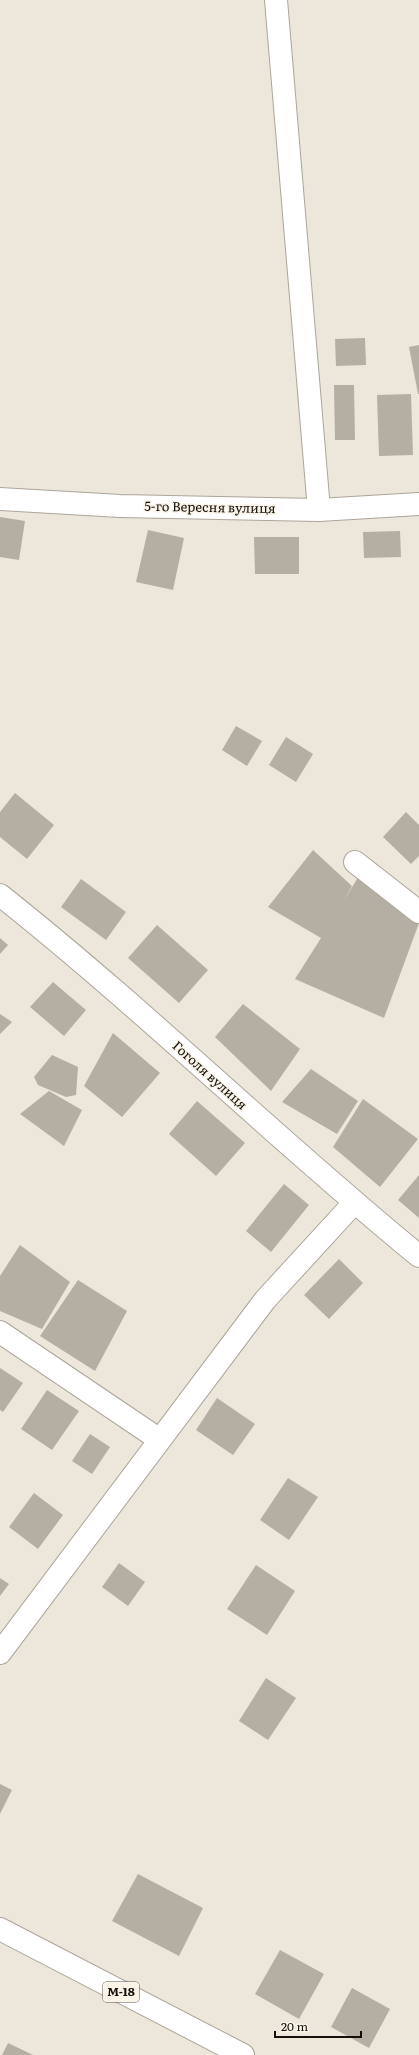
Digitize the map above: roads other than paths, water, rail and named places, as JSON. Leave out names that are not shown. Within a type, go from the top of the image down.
[{"type":"main road","points":[[276,0],[319,510]]},
{"type":"main road","name":"5-го Вересня вулиця","points":[[0,500],[120,506],[319,510],[419,504]]},
{"type":"main road","points":[[356,862],[419,912]]},
{"type":"main road","name":"Гоголя вулиця","points":[[0,895],[68,949],[354,1203],[419,1256]]},
{"type":"main road","points":[[0,1653],[265,1300],[354,1203]]},
{"type":"main road","points":[[0,1332],[160,1440]]},
{"type":"main road","name":"М-18","points":[[0,1929],[243,2055]]}]
